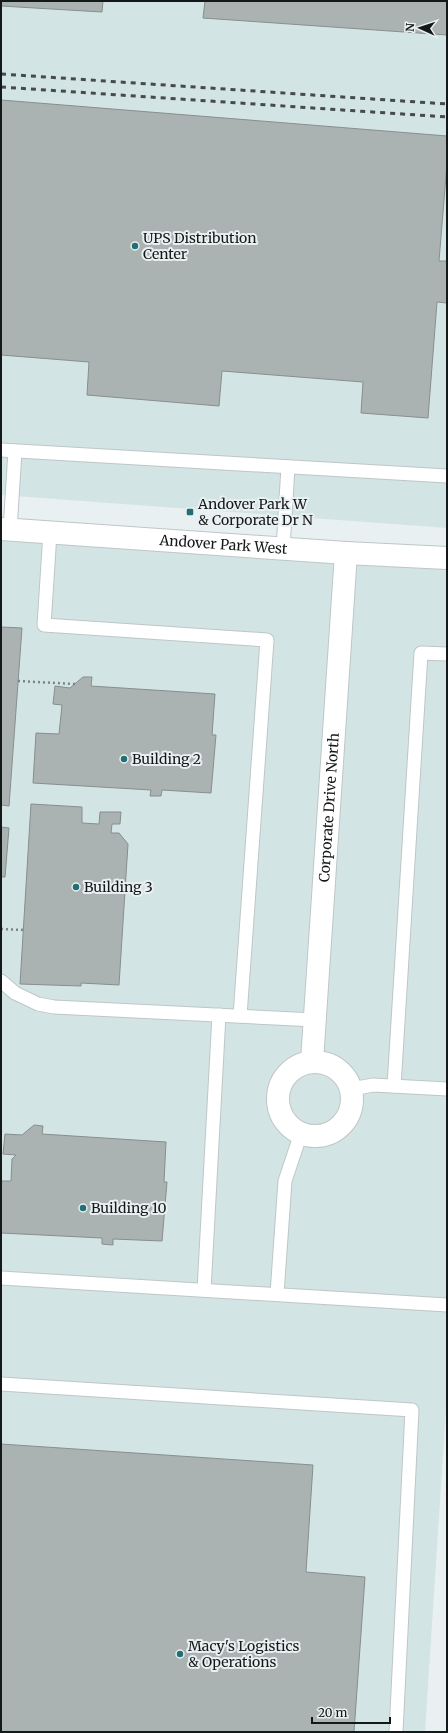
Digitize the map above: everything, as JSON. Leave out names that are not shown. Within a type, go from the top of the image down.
[{"type":"street","name":"Andover Park West","points":[[6,530],[283,549],[447,558]]},
{"type":"street","name":"Corporate Drive North","points":[[312,1061],[316,1020],[346,553]]},
{"type":"street","points":[[312,1061],[325,1062],[337,1068],[346,1077],[352,1089],[353,1102],[350,1114],[342,1125],[331,1133],[319,1136],[307,1136],[287,1124],[281,1114],[277,1102],[278,1090],[283,1079],[291,1070],[301,1064],[312,1061]]},
{"type":"lane","points":[[1,450],[447,476]]},
{"type":"lane","points":[[6,530],[15,451]]},
{"type":"lane","points":[[283,549],[288,467]]},
{"type":"lane","points":[[50,533],[44,625],[266,640],[240,1016]]},
{"type":"lane","points":[[394,1086],[421,653],[447,654]]},
{"type":"lane","points":[[1,982],[15,993],[38,1004],[54,1007],[316,1020]]},
{"type":"lane","points":[[204,1290],[219,1014]]},
{"type":"lane","points":[[352,1089],[373,1085],[447,1089]]},
{"type":"lane","points":[[277,1294],[284,1181],[301,1133]]},
{"type":"lane","points":[[1,1278],[447,1304]]},
{"type":"lane","points":[[1,1384],[412,1410],[396,1732]]},
{"type":"path","points":[[18,681],[75,684]]},
{"type":"path","points":[[1,929],[24,930]]},
{"type":"shaded area","points":[[1,1],[447,1],[447,528],[1,495]]},
{"type":"shaded area","points":[[1,529],[447,557],[447,1394],[425,1732],[1,1732]]},
{"type":"building","points":[[1,1],[103,1],[102,12],[1,6]]},
{"type":"building","points":[[205,1],[447,1],[447,35],[203,18]]},
{"type":"building","points":[[1,100],[447,136],[447,164],[439,261],[447,261],[447,303],[437,302],[428,418],[361,413],[363,382],[222,371],[219,406],[87,395],[89,362],[1,355]]},
{"type":"building","points":[[1,627],[22,628],[9,806],[1,805]]},
{"type":"building","name":"Building 2","points":[[83,677],[92,677],[91,686],[215,694],[212,735],[216,735],[211,793],[162,790],[161,796],[150,796],[151,790],[33,783],[36,733],[59,734],[62,705],[53,704],[55,686],[70,688]]},
{"type":"building","name":"Building 3","points":[[31,804],[82,807],[82,823],[99,824],[100,812],[121,812],[120,824],[112,824],[111,833],[119,833],[128,844],[119,985],[81,983],[81,986],[20,984]]},
{"type":"building","points":[[1,827],[9,828],[5,877],[1,877]]},
{"type":"building","name":"Building 10","points":[[34,1125],[43,1126],[42,1134],[166,1142],[164,1182],[167,1182],[162,1241],[113,1239],[113,1245],[102,1244],[102,1238],[1,1233],[1,1181],[11,1181],[12,1159],[16,1155],[3,1154],[5,1134],[22,1135]]},
{"type":"building","name":"Macy's Logistics & Operations","points":[[1,1444],[313,1465],[306,1572],[365,1577],[354,1732],[1,1732]]},
{"type":"railway","points":[[1,74],[447,104]]},
{"type":"railway","points":[[1,87],[447,117]]},
{"type":"place","name":"UPS Distribution Center","points":[[135,246]]},
{"type":"place","name":"Andover Park W & Corporate Dr N","points":[[190,512]]},
{"type":"place","name":"Building 2","points":[[124,759]]},
{"type":"place","name":"Building 3","points":[[76,887]]},
{"type":"place","name":"Building 10","points":[[83,1208]]},
{"type":"place","name":"Macy's Logistics & Operations","points":[[180,1654]]}]
